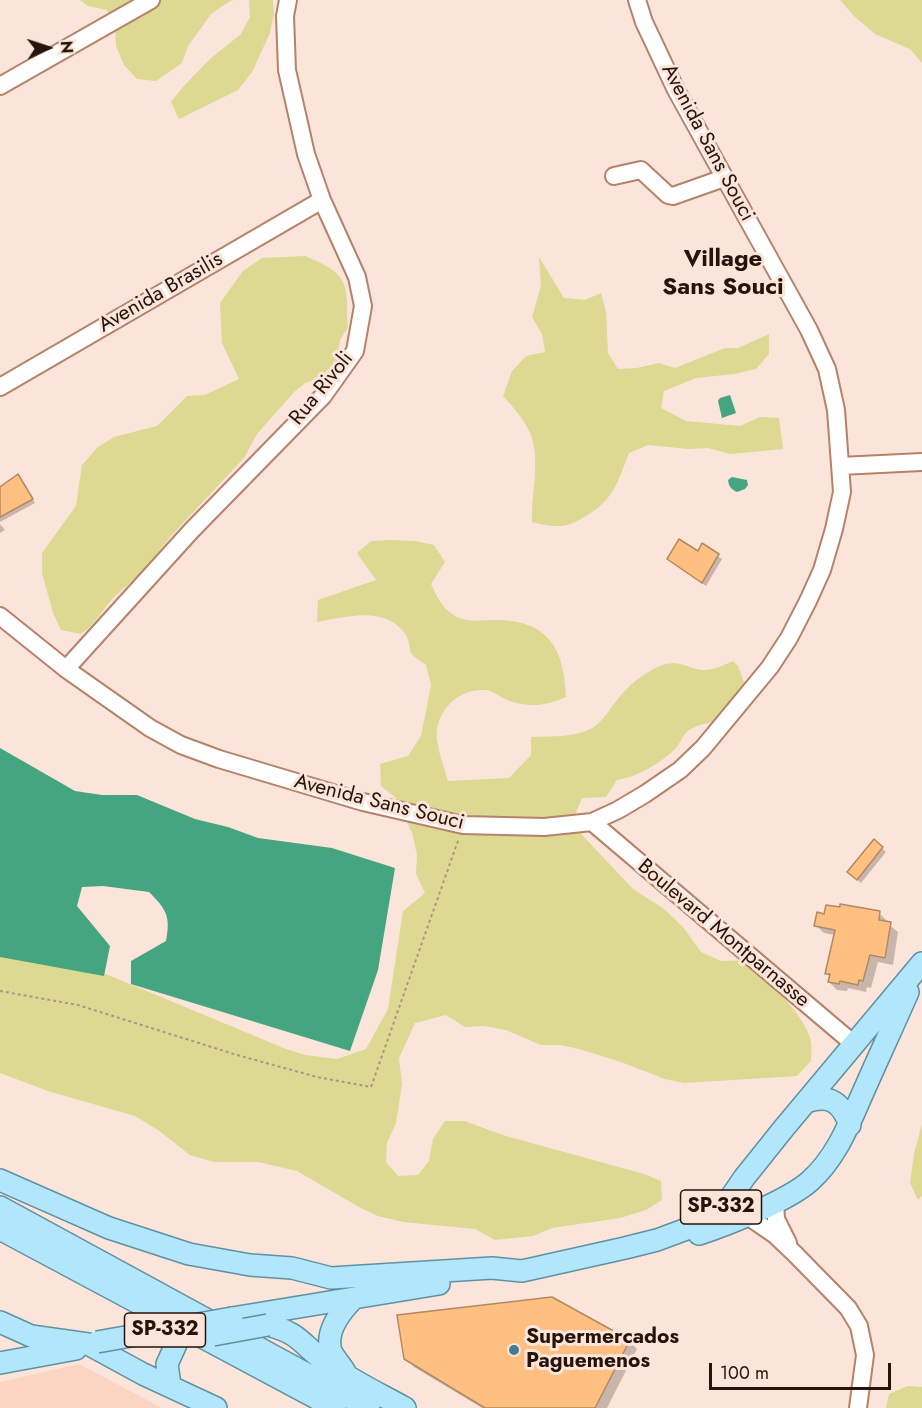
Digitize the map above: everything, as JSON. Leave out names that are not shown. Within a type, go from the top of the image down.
[{"type":"main road","name":"SP-332","points":[[522,1271],[657,1239],[692,1227],[711,1217],[729,1200],[744,1178],[921,964]]},
{"type":"main road","name":"SP-332","points":[[0,1363],[68,1351],[92,1343],[232,1318],[663,1246],[711,1230],[746,1215],[794,1193],[810,1181],[834,1152],[850,1125],[921,964]]},
{"type":"main road","points":[[806,1102],[818,1098],[829,1099],[841,1107],[850,1125]]},
{"type":"main road","points":[[0,1180],[109,1228],[189,1254],[250,1265],[292,1268],[331,1278],[492,1268],[522,1271]]},
{"type":"main road","points":[[0,1208],[369,1408]]},
{"type":"main road","points":[[0,1229],[335,1408]]},
{"type":"main road","points":[[347,1375],[332,1351],[331,1332],[342,1310],[354,1298]]},
{"type":"main road","name":"SP-332","points":[[0,1322],[31,1336],[92,1343]]},
{"type":"main road","points":[[170,1385],[167,1364],[177,1342],[268,1325],[286,1330],[301,1339],[322,1360],[405,1408]]},
{"type":"main road","points":[[92,1343],[142,1374],[216,1408]]},
{"type":"street","points":[[0,86],[152,0]]},
{"type":"street","name":"Rua Rivoli","points":[[66,669],[192,530],[323,396],[355,351],[363,306],[357,277],[322,200],[306,154],[290,88],[285,40],[288,0]]},
{"type":"street","name":"Avenida Sans Souci","points":[[0,616],[66,669],[150,728],[181,745],[260,772],[363,802],[463,825],[544,827],[592,822],[618,810],[680,770],[703,748],[770,666],[789,638],[822,570],[842,492],[836,410],[828,369],[809,330],[676,90],[644,22],[637,0]]},
{"type":"street","points":[[614,176],[641,170],[668,195],[673,196],[724,178]]},
{"type":"street","name":"Avenida Brasilis","points":[[0,387],[322,200]]},
{"type":"street","points":[[840,466],[922,462]]},
{"type":"street","name":"Boulevard Montparnasse","points":[[592,822],[855,1045]]},
{"type":"street","points":[[775,1202],[778,1224],[795,1254]]},
{"type":"street","points":[[746,1215],[775,1235],[795,1254],[848,1308],[859,1326],[865,1355],[858,1408]]},
{"type":"path","points":[[0,991],[78,1005],[237,1055],[317,1077],[371,1088],[463,825]]},
{"type":"shaded area","points":[[80,0],[234,0],[211,14],[188,46],[182,63],[156,81],[137,79],[124,65],[116,46],[115,27],[107,10],[88,6]]},
{"type":"shaded area","points":[[249,0],[273,0],[274,14],[270,33],[252,72],[238,90],[179,119],[171,102],[210,59],[241,34],[250,17]]},
{"type":"shaded area","points":[[840,0],[922,0],[922,63],[910,49],[875,34]]},
{"type":"shaded area","points":[[305,256],[332,269],[341,279],[347,297],[348,327],[340,340],[338,356],[332,366],[319,378],[305,383],[294,392],[257,434],[244,458],[171,536],[142,572],[112,599],[91,626],[81,634],[61,630],[53,613],[42,573],[42,553],[76,506],[82,465],[98,447],[114,437],[157,426],[187,396],[205,395],[239,379],[222,343],[220,303],[243,271],[262,258]]},
{"type":"shaded area","points":[[539,257],[564,298],[585,300],[601,293],[606,312],[608,353],[618,369],[659,363],[675,368],[725,348],[738,348],[769,334],[769,354],[756,369],[696,378],[664,391],[661,408],[686,421],[740,426],[760,417],[779,418],[783,449],[730,454],[708,448],[689,449],[648,445],[629,453],[610,495],[605,502],[589,514],[562,526],[532,522],[535,466],[533,440],[523,420],[503,396],[512,371],[526,356],[545,352],[542,334],[532,317],[541,286]]},
{"type":"shaded area","points":[[730,395],[736,413],[722,418],[718,401]]},
{"type":"shaded area","points":[[732,477],[747,480],[748,485],[737,492],[729,484],[728,480]]},
{"type":"shaded area","points":[[391,540],[434,545],[445,562],[431,584],[440,602],[450,613],[465,620],[514,621],[529,625],[550,640],[562,664],[566,697],[558,700],[537,705],[523,704],[507,700],[486,690],[476,690],[457,697],[450,703],[439,720],[437,729],[438,745],[448,781],[509,778],[531,755],[531,737],[572,735],[587,731],[604,717],[627,688],[646,673],[660,666],[681,664],[706,670],[733,661],[738,666],[746,688],[726,720],[702,724],[689,730],[669,755],[641,773],[617,780],[606,797],[582,798],[575,815],[582,835],[633,889],[664,909],[683,927],[701,952],[721,961],[747,960],[774,988],[793,1009],[807,1031],[811,1044],[811,1061],[797,1076],[684,1083],[665,1079],[579,1049],[560,1045],[541,1045],[506,1030],[484,1026],[465,1027],[446,1015],[415,1023],[399,1058],[402,1084],[396,1123],[387,1143],[386,1162],[398,1176],[418,1175],[429,1161],[433,1139],[445,1121],[464,1121],[506,1136],[644,1174],[661,1181],[662,1200],[646,1210],[620,1218],[552,1228],[533,1236],[495,1240],[475,1229],[403,1222],[378,1216],[359,1207],[297,1171],[258,1162],[214,1162],[190,1155],[158,1130],[135,1116],[48,1091],[0,1073],[0,930],[286,1049],[305,1055],[337,1059],[366,1049],[388,1009],[403,911],[425,893],[416,874],[417,855],[412,833],[396,798],[381,786],[380,764],[408,756],[421,736],[431,685],[426,665],[411,653],[407,637],[398,626],[377,616],[365,615],[317,622],[318,600],[376,580],[357,553],[371,541]]},
{"type":"shaded area","points":[[0,748],[75,791],[102,795],[137,795],[195,819],[228,827],[258,838],[332,848],[395,868],[378,970],[350,1051],[131,984],[131,961],[166,941],[168,925],[166,914],[160,903],[149,892],[103,886],[82,887],[77,906],[110,946],[104,976],[0,957]]},
{"type":"shaded area","points":[[922,1124],[922,1196],[918,1200],[910,1183],[914,1154]]},
{"type":"shaded area","points":[[79,1364],[162,1408],[0,1408],[0,1382]]},
{"type":"shaded area","points":[[908,1386],[922,1387],[922,1408],[886,1408],[889,1394]]},
{"type":"building","points":[[18,474],[33,499],[0,517],[0,487]]},
{"type":"building","points":[[679,539],[698,551],[702,543],[719,554],[702,583],[667,559]]},
{"type":"building","points":[[874,839],[883,847],[857,880],[847,872]]},
{"type":"building","points":[[840,904],[880,911],[879,920],[891,922],[885,958],[870,955],[863,981],[859,980],[858,985],[840,981],[839,984],[828,982],[830,974],[825,974],[835,930],[814,926],[817,912],[824,914],[826,905],[840,907]]},
{"type":"building","name":"Supermercados Paguemenos","points":[[552,1297],[630,1340],[595,1408],[485,1408],[404,1359],[397,1315]]},
{"type":"place","name":"Supermercados Paguemenos","points":[[514,1350]]},
{"type":"district","name":"Village Sans Souci","points":[[723,274]]}]
